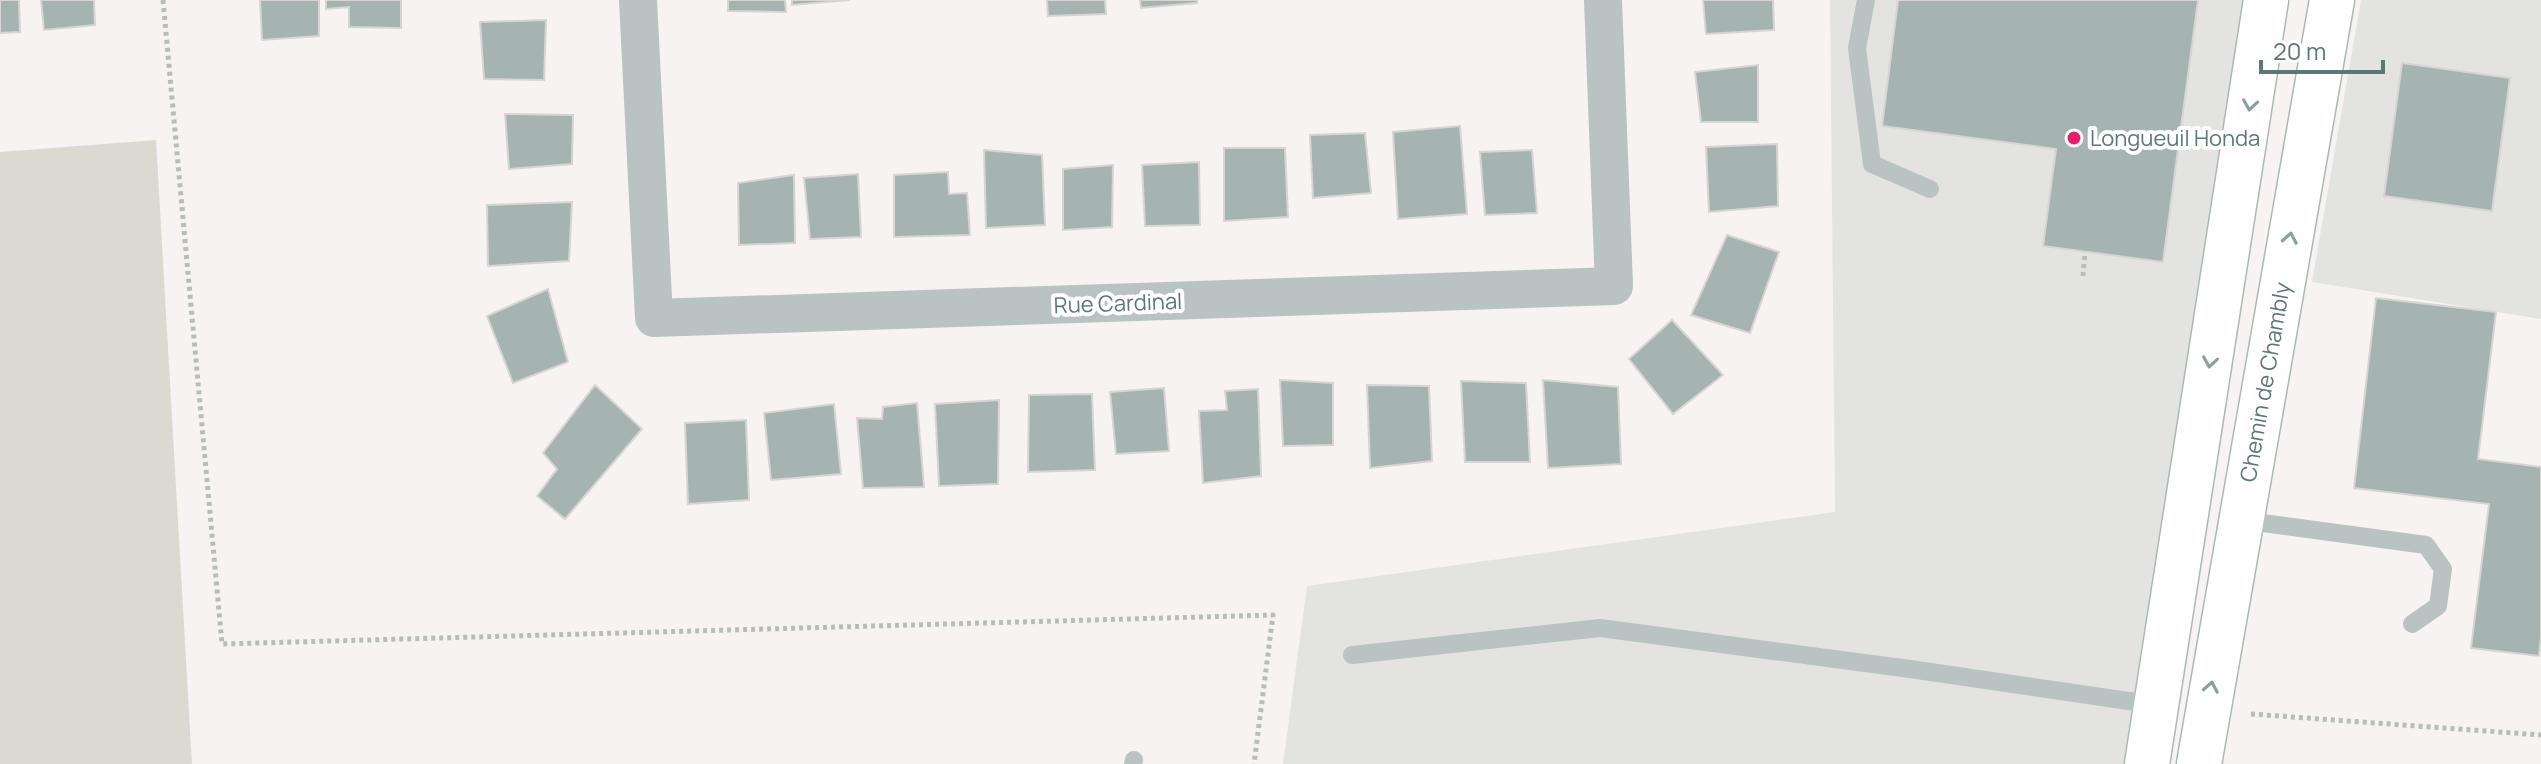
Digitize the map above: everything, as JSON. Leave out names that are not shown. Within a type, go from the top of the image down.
[{"type":"main road","points":[[2147,764],[2266,0]]},
{"type":"main road","name":"Chemin de Chambly","points":[[2199,764],[2332,0]]},
{"type":"street","name":"Rue Cardinal","points":[[638,0],[654,318],[1614,286],[1603,0]]},
{"type":"lane","points":[[1866,0],[1857,48],[1872,164],[1930,189]]},
{"type":"lane","points":[[2240,520],[2426,545],[2443,569],[2438,606],[2412,624]]},
{"type":"lane","points":[[1352,655],[1600,628],[2156,705]]},
{"type":"path","points":[[163,0],[222,644],[1273,615],[1254,764]]},
{"type":"path","points":[[2083,276],[2085,252]]},
{"type":"path","points":[[2207,710],[2541,735]]},
{"type":"shaded area","points":[[1830,0],[2266,0],[2147,764],[1283,764],[1307,586],[1835,512]]},
{"type":"shaded area","points":[[2361,0],[2541,0],[2541,319],[2312,282]]},
{"type":"shaded area","points":[[156,140],[192,764],[0,764],[0,152]]},
{"type":"building","points":[[0,0],[19,0],[20,32],[0,33]]},
{"type":"building","points":[[41,0],[94,0],[95,25],[44,30]]},
{"type":"building","points":[[260,0],[319,0],[319,36],[262,40]]},
{"type":"building","points":[[326,0],[401,0],[401,28],[349,27],[349,7],[326,9]]},
{"type":"building","points":[[728,0],[785,0],[786,12],[728,11]]},
{"type":"building","points":[[792,0],[850,0],[792,5]]},
{"type":"building","points":[[1047,0],[1105,0],[1106,14],[1048,16]]},
{"type":"building","points":[[1140,0],[1197,0],[1197,3],[1141,8]]},
{"type":"building","points":[[1703,0],[1773,0],[1774,30],[1706,34]]},
{"type":"building","name":"Longueuil Honda","points":[[1898,0],[2198,0],[2163,262],[2043,246],[2056,149],[1882,126]]},
{"type":"building","points":[[546,20],[544,80],[484,79],[480,22]]},
{"type":"building","points":[[2402,63],[2510,78],[2492,211],[2384,196]]},
{"type":"building","points":[[1758,65],[1758,122],[1701,122],[1695,72]]},
{"type":"building","points":[[505,114],[573,115],[572,164],[509,169]]},
{"type":"building","points":[[1460,126],[1467,214],[1398,219],[1393,132]]},
{"type":"building","points":[[1365,133],[1371,193],[1313,198],[1310,135]]},
{"type":"building","points":[[1777,144],[1778,206],[1709,212],[1706,147]]},
{"type":"building","points":[[1224,148],[1285,148],[1288,217],[1224,221]]},
{"type":"building","points":[[984,150],[1042,155],[1045,225],[986,228]]},
{"type":"building","points":[[1532,150],[1537,213],[1485,215],[1480,152]]},
{"type":"building","points":[[1199,162],[1200,225],[1145,226],[1142,165]]},
{"type":"building","points":[[1113,165],[1112,227],[1063,230],[1063,169]]},
{"type":"building","points":[[948,172],[949,194],[967,193],[970,235],[894,237],[894,175]]},
{"type":"building","points":[[858,174],[861,237],[810,239],[804,178]]},
{"type":"building","points":[[794,175],[795,243],[739,245],[738,183]]},
{"type":"building","points":[[572,202],[569,261],[488,266],[487,205]]},
{"type":"building","points":[[1727,235],[1779,252],[1750,333],[1691,315]]},
{"type":"building","points":[[548,289],[568,362],[513,383],[487,316]]},
{"type":"building","points":[[2376,298],[2496,312],[2478,459],[2541,467],[2539,656],[2471,648],[2489,504],[2354,488]]},
{"type":"building","points":[[1672,320],[1723,375],[1673,414],[1629,359]]},
{"type":"building","points":[[1280,380],[1333,383],[1333,445],[1283,446]]},
{"type":"building","points":[[1543,380],[1618,387],[1621,464],[1548,468]]},
{"type":"building","points":[[1461,381],[1526,383],[1530,462],[1465,462]]},
{"type":"building","points":[[595,385],[642,429],[565,519],[537,496],[557,469],[543,453]]},
{"type":"building","points":[[1367,385],[1429,386],[1432,461],[1370,468]]},
{"type":"building","points":[[1164,388],[1169,451],[1116,454],[1110,392]]},
{"type":"building","points":[[1258,389],[1261,476],[1203,483],[1199,411],[1227,410],[1225,391]]},
{"type":"building","points":[[1092,394],[1095,470],[1028,472],[1029,395]]},
{"type":"building","points":[[999,400],[998,484],[939,486],[935,404]]},
{"type":"building","points":[[917,403],[924,487],[863,488],[857,418],[882,419],[883,407]]},
{"type":"building","points":[[834,404],[841,474],[771,480],[764,413]]},
{"type":"building","points":[[746,420],[749,500],[688,504],[685,423]]},
{"type":"place","name":"Longueuil Honda","points":[[2074,138]]}]
